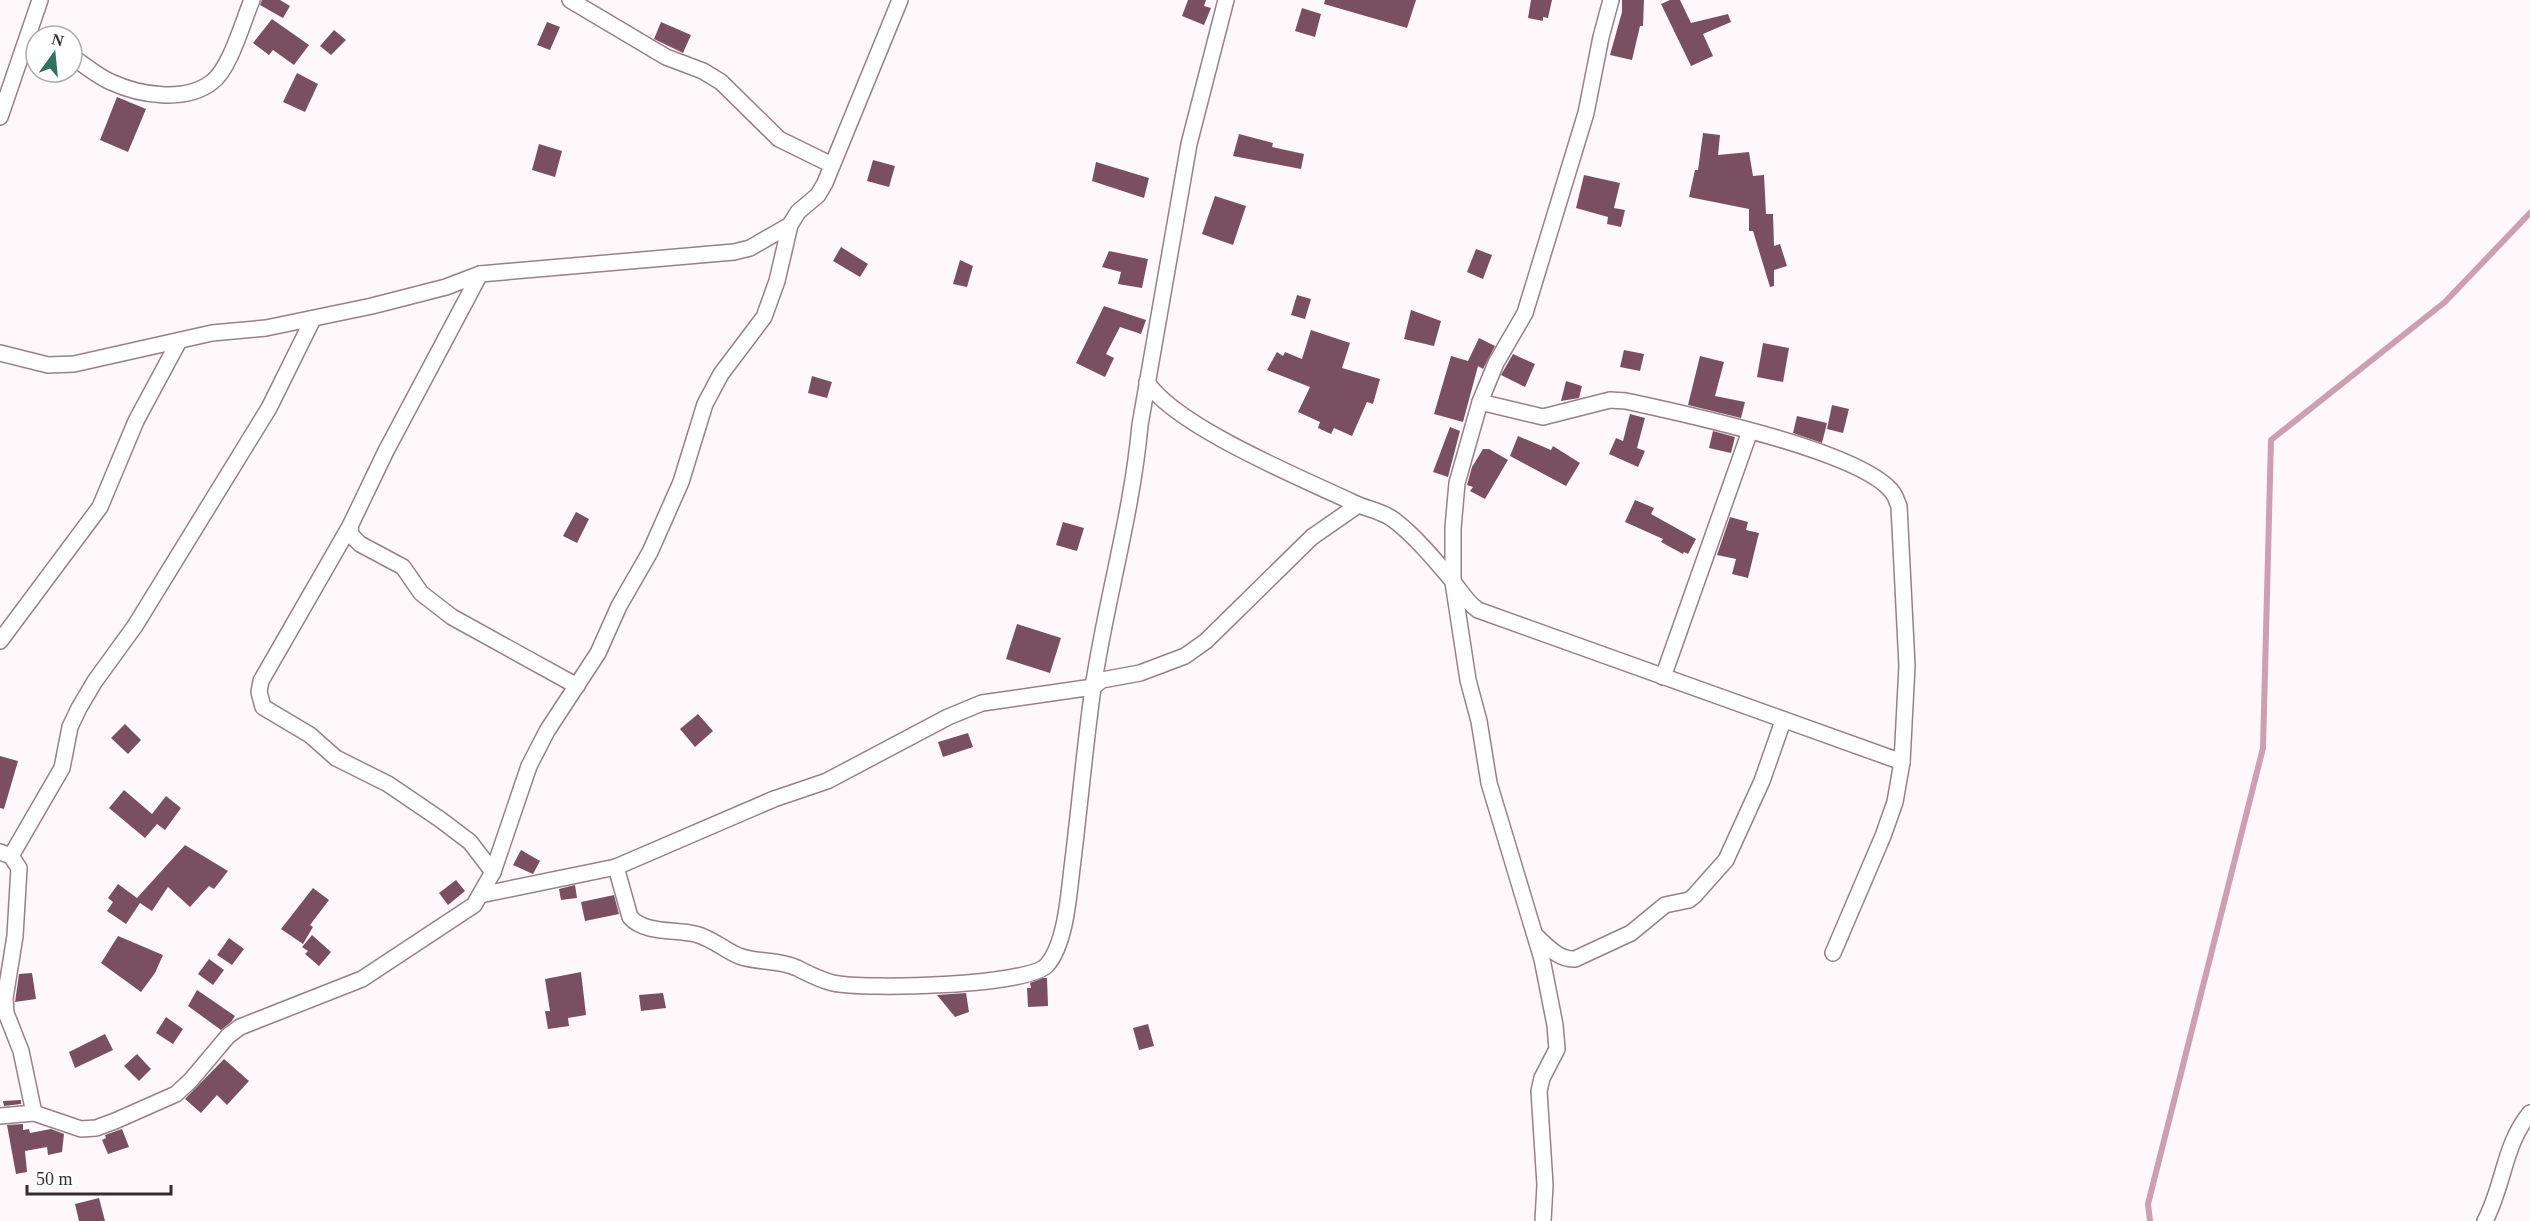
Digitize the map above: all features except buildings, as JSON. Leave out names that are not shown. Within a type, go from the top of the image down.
[{"type":"street","points":[[36,24],[40,0]]},
{"type":"street","points":[[84,65],[111,82],[156,94],[195,91],[213,81],[224,67],[252,0]]},
{"type":"street","points":[[570,0],[666,57],[703,71],[721,82],[779,139],[832,165]]},
{"type":"street","points":[[0,1116],[34,1113],[81,1128],[96,1128],[157,1104],[176,1094],[191,1080],[228,1036],[240,1027],[363,979],[464,914],[480,895],[493,872],[529,766],[547,731],[598,653],[619,606],[650,552],[681,482],[705,404],[721,374],[764,317],[777,281],[790,225],[798,212],[818,195],[900,0]]},
{"type":"street","points":[[616,867],[630,917],[634,922],[647,928],[698,935],[738,956],[785,963],[816,978],[834,983],[860,987],[928,986],[1024,976],[1042,971],[1056,951],[1068,896],[1093,687],[1136,469],[1147,382],[1189,144],[1226,0]]},
{"type":"street","points":[[1544,1221],[1545,1185],[1539,1091],[1542,1078],[1557,1049],[1548,992],[1535,936],[1489,783],[1479,721],[1468,680],[1453,582],[1453,528],[1457,483],[1480,402],[1496,363],[1526,313],[1586,113],[1611,0]]},
{"type":"street","points":[[0,117],[24,58]]},
{"type":"street","points":[[0,353],[48,364],[74,364],[179,341],[313,319],[446,287],[480,274],[734,252],[750,248],[790,225]]},
{"type":"street","points":[[480,274],[386,451],[350,526],[261,681],[260,700],[263,707],[310,735],[336,759],[388,784],[441,820],[470,842],[493,872]]},
{"type":"street","points":[[34,1113],[21,1051],[6,1013],[4,998],[15,936],[19,868],[5,854],[62,768],[70,727],[79,708],[95,681],[135,626],[270,408],[313,319]]},
{"type":"street","points":[[0,641],[100,507],[136,421],[179,341]]},
{"type":"street","points":[[1147,382],[1156,396],[1168,407],[1207,429],[1358,505],[1375,509],[1393,519],[1453,582],[1466,601],[1478,610],[1902,762]]},
{"type":"street","points":[[1480,402],[1544,417],[1610,400],[1626,401],[1750,431],[1850,464],[1871,475],[1893,493],[1899,506],[1905,594],[1907,666],[1902,762],[1895,802],[1883,836],[1833,953]]},
{"type":"street","points":[[1662,677],[1750,431]]},
{"type":"street","points":[[480,895],[616,867],[774,799],[827,781],[948,717],[982,703],[1093,687],[1102,680],[1140,673],[1185,656],[1206,641],[1312,537],[1358,505]]},
{"type":"street","points":[[350,526],[351,535],[360,544],[403,567],[421,593],[452,617],[577,686]]},
{"type":"street","points":[[1535,936],[1566,960],[1575,959],[1631,933],[1665,905],[1689,900],[1694,896],[1726,860],[1762,781],[1783,720]]},
{"type":"street","points":[[2486,1221],[2494,1205],[2516,1131],[2530,1113]]},
{"type":"waterway","points":[[2150,1221],[2148,1204],[2263,748],[2271,440],[2445,302],[2530,213]]}]
